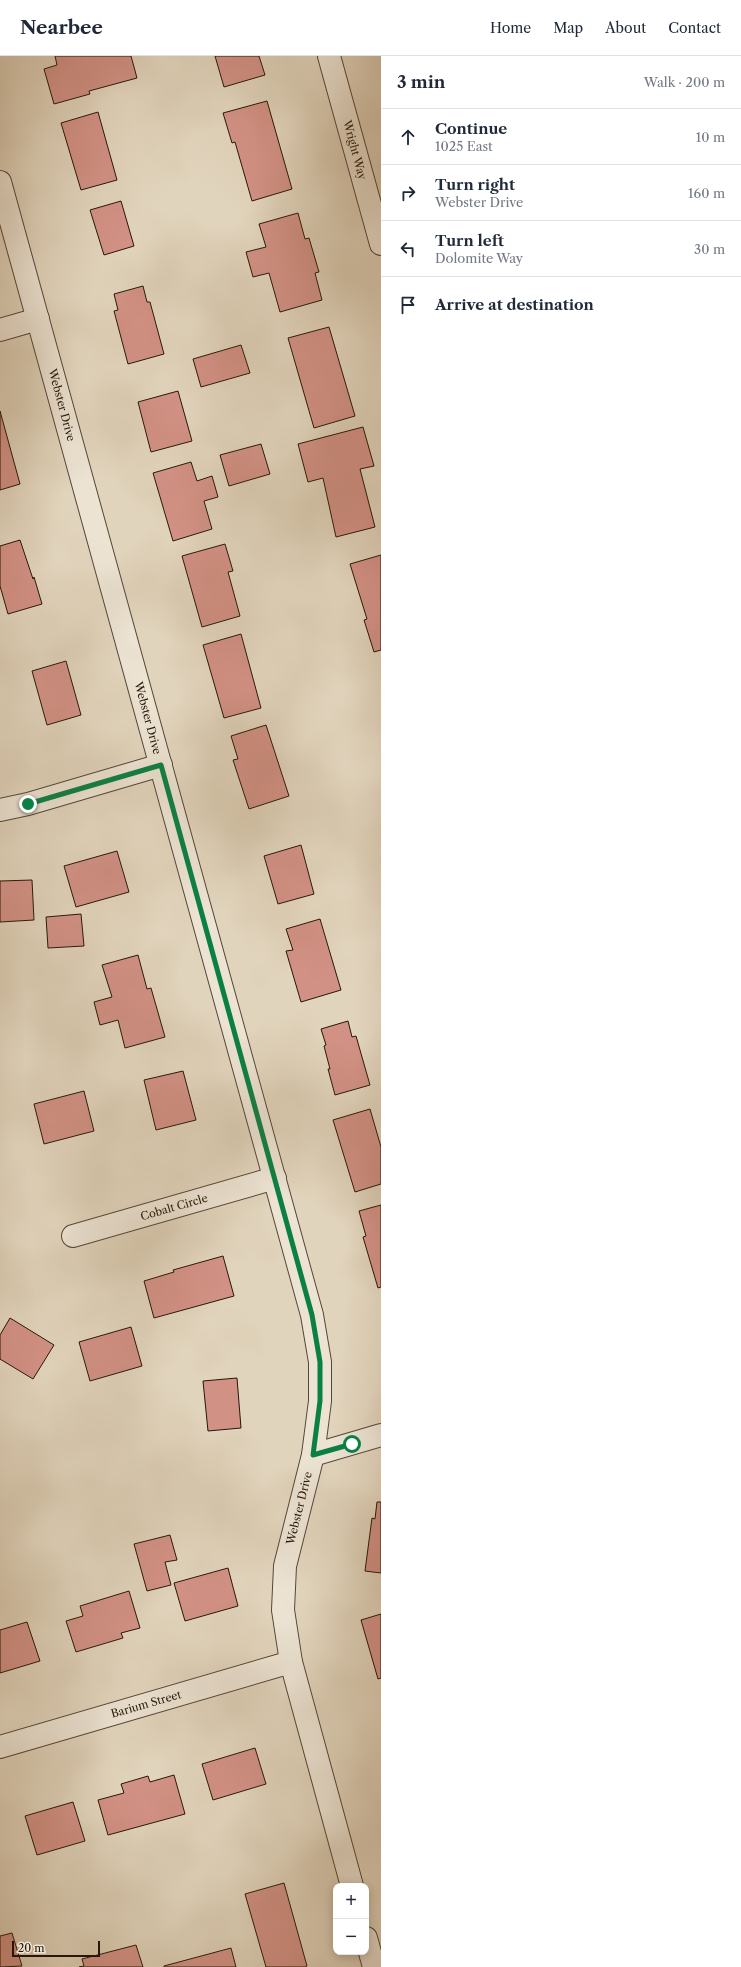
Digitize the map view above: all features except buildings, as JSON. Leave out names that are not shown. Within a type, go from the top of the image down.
[{"type":"street","name":"Wright Way","points":[[329,56],[381,244]]},
{"type":"street","name":"Webster Drive","points":[[0,182],[312,1315],[320,1362],[320,1401],[313,1455],[285,1566],[283,1610],[291,1662],[351,1883]]},
{"type":"street","points":[[0,330],[38,319]]},
{"type":"street","points":[[0,810],[28,804],[161,765]]},
{"type":"street","name":"Cobalt Circle","points":[[73,1236],[275,1178]]},
{"type":"street","points":[[313,1455],[381,1435]]},
{"type":"street","name":"Barium Street","points":[[0,1747],[291,1662]]},
{"type":"street","points":[[369,1949],[374,1967]]},
{"type":"route","points":[[28,804],[161,765],[312,1315],[320,1362],[320,1401],[313,1455],[352,1444]]}]
